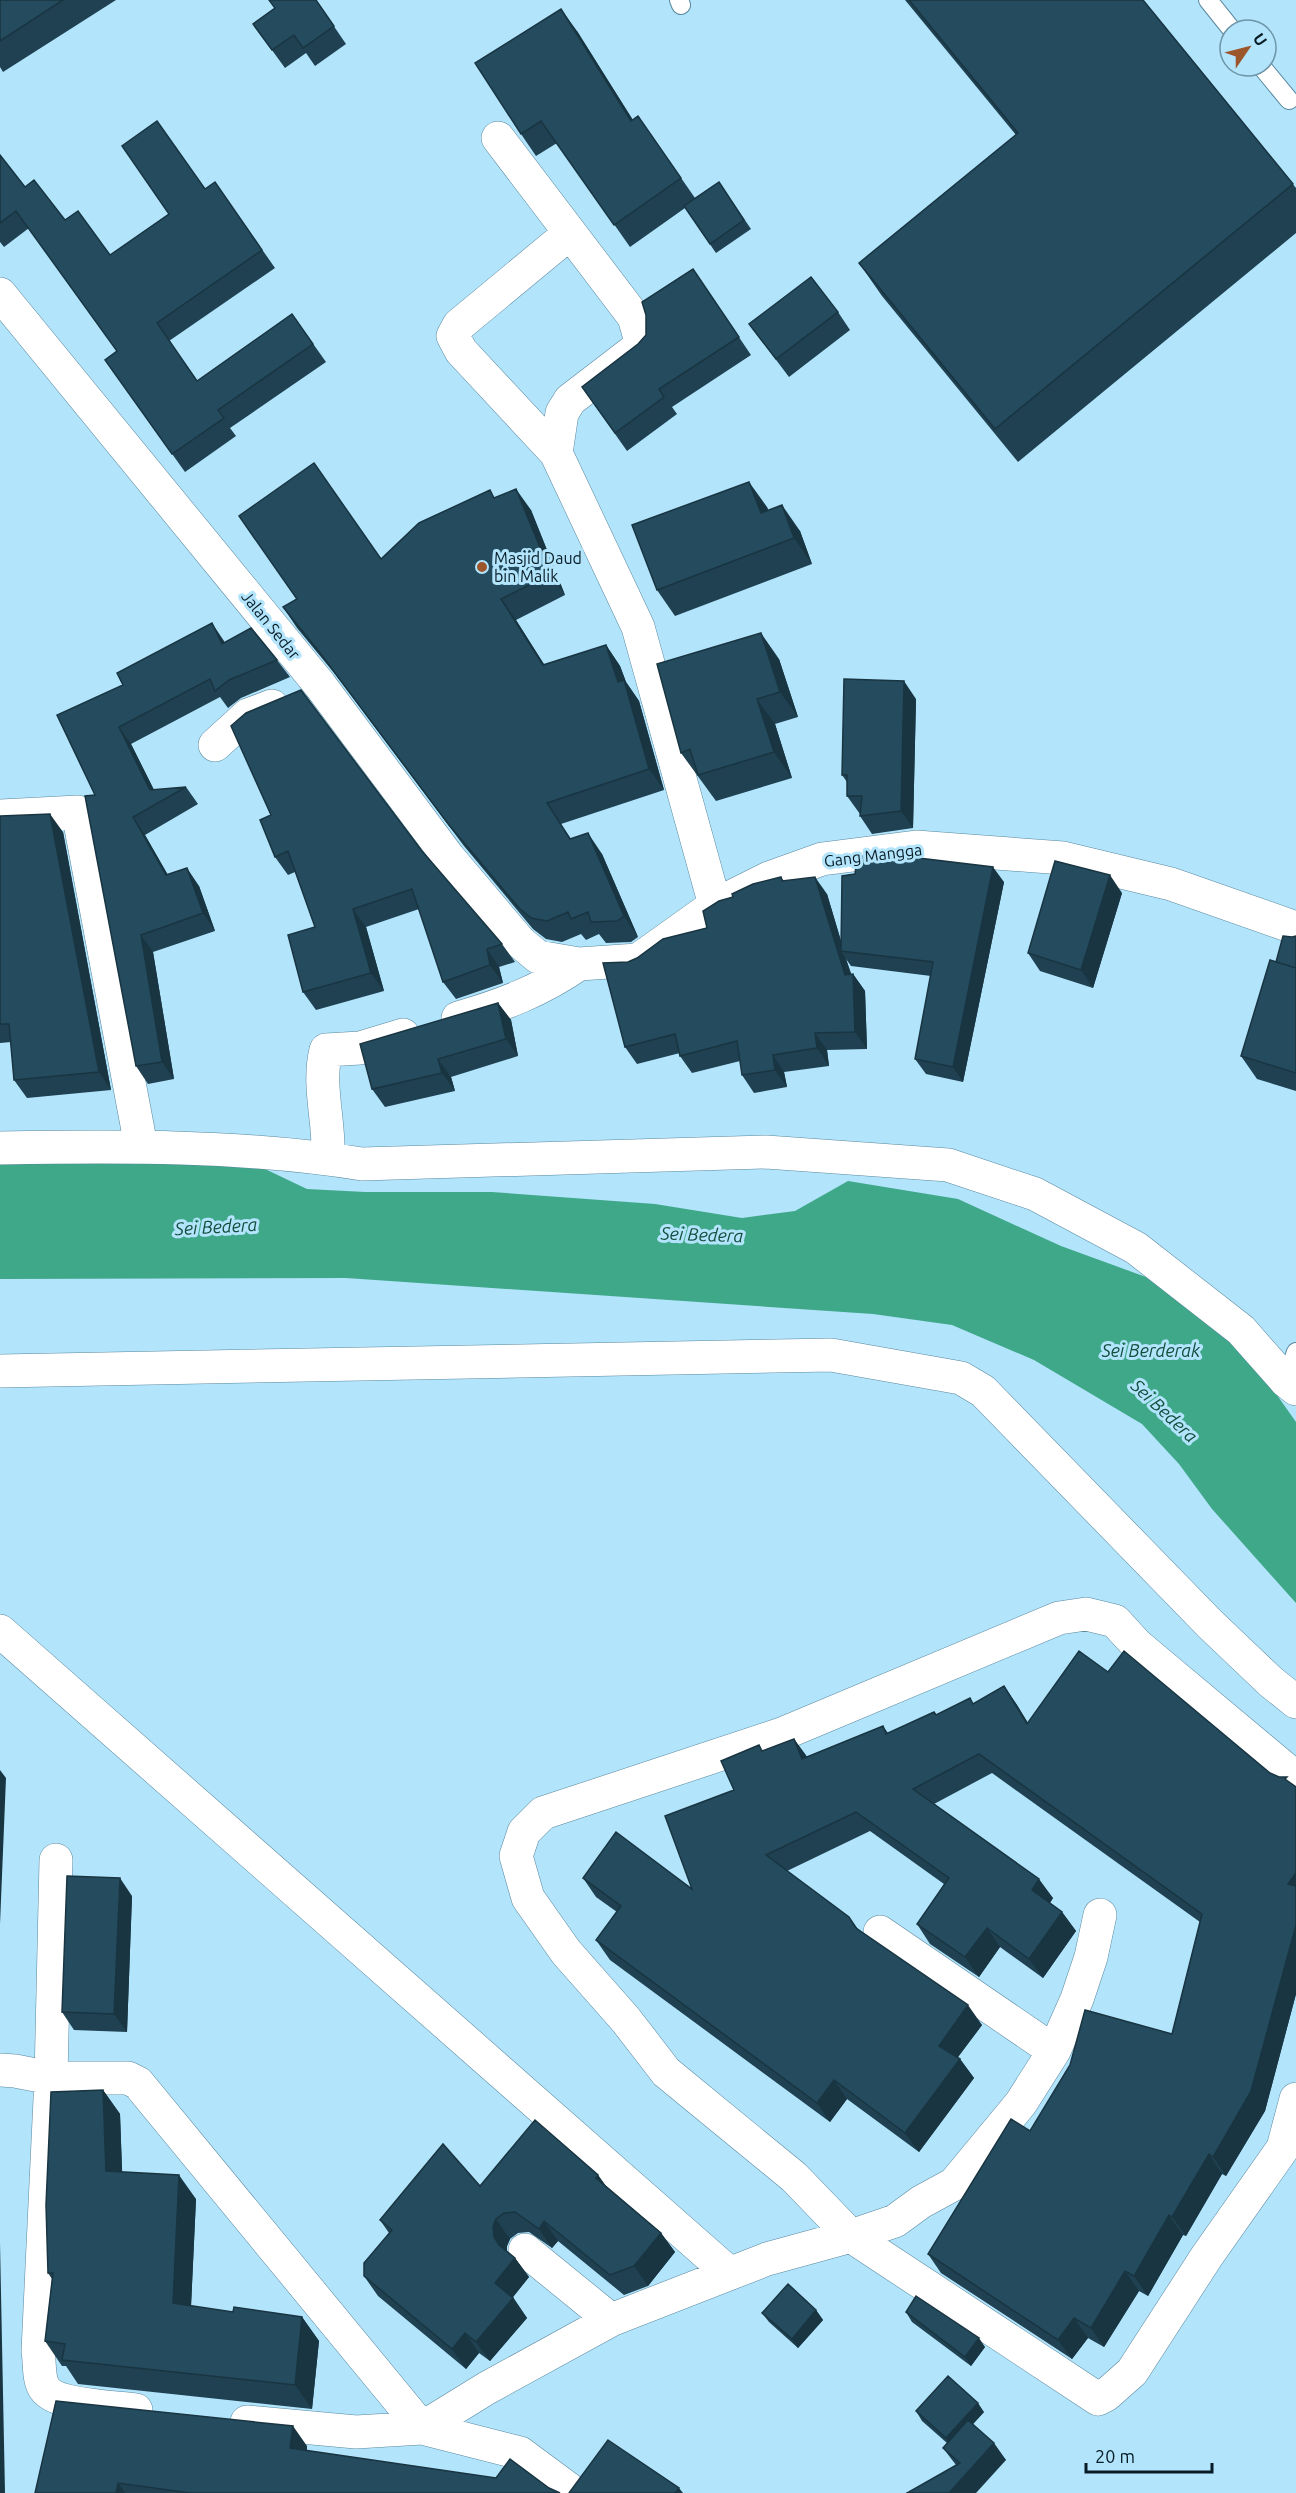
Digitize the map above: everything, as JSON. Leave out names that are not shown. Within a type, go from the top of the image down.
[{"type":"street","points":[[498,138],[634,317],[640,338],[639,347],[570,400],[562,413],[556,453]]},
{"type":"street","points":[[570,233],[459,325],[453,336],[461,351],[556,453],[638,627],[715,905]]},
{"type":"street","name":"Jalan Sedar","points":[[0,294],[320,685],[449,858],[520,942],[538,957]]},
{"type":"street","points":[[215,745],[248,715],[320,685]]},
{"type":"street","points":[[0,816],[78,812],[141,1146]]},
{"type":"street","name":"Gang Mangga","points":[[538,957],[579,964],[638,960],[715,905],[769,878],[822,859],[915,847],[1063,858],[1171,884],[1296,928]]},
{"type":"street","points":[[328,1158],[329,1144],[321,1069],[326,1050],[360,1048],[501,1005],[550,984],[579,964]]},
{"type":"street","points":[[0,1148],[141,1146],[328,1158],[362,1164],[766,1152],[948,1165],[1035,1194],[1136,1248],[1293,1374]]},
{"type":"street","points":[[0,1371],[831,1355],[961,1378],[983,1391],[1210,1624],[1271,1682],[1296,1702]]},
{"type":"street","points":[[1296,1778],[1137,1645],[1115,1621],[1086,1614],[1059,1618],[782,1734],[543,1813],[524,1832],[516,1856],[528,1898],[566,1953],[626,2020],[666,2072],[794,2177],[851,2236],[1098,2399],[1106,2395],[1132,2372],[1207,2256],[1283,2148],[1296,2099]]},
{"type":"street","points":[[0,1631],[729,2273]]},
{"type":"street","points":[[56,1860],[51,2078],[38,2351],[42,2382],[45,2390],[54,2396],[76,2403],[166,2413]]},
{"type":"street","points":[[422,2427],[610,2320],[767,2259],[851,2236],[895,2221],[921,2202],[954,2184],[1021,2103],[1054,2051],[1077,1999],[1091,1957],[1100,1915]]},
{"type":"street","points":[[880,1932],[1054,2051]]},
{"type":"street","points":[[0,2070],[15,2070],[51,2078],[128,2078],[138,2083],[422,2427]]},
{"type":"street","points":[[525,2250],[610,2320]]},
{"type":"street","points":[[222,2420],[356,2432],[422,2427],[520,2453],[574,2493]]},
{"type":"lane","points":[[1208,0],[1222,18]]},
{"type":"lane","points":[[1272,78],[1294,101]]},
{"type":"water","name":"Sei Berderak","points":[[0,1156],[246,1160],[307,1189],[365,1192],[492,1192],[655,1204],[742,1218],[795,1211],[848,1181],[958,1199],[1061,1246],[1187,1292],[1228,1326],[1296,1422],[1296,1603],[1212,1509],[1179,1464],[1142,1424],[1034,1360],[952,1325],[873,1314],[346,1278],[0,1279]]},
{"type":"building","points":[[0,0],[63,0],[0,41]]},
{"type":"building","points":[[269,0],[316,0],[334,26],[303,48],[294,35],[272,50],[253,24],[275,8]]},
{"type":"building","points":[[909,0],[1143,0],[1293,184],[995,429],[859,263],[1018,133]]},
{"type":"building","points":[[561,9],[631,121],[638,116],[681,178],[614,225],[541,121],[521,134],[475,63]]},
{"type":"building","points":[[157,121],[205,189],[215,182],[262,250],[157,323],[197,381],[292,314],[313,344],[218,410],[224,418],[172,454],[105,360],[117,351],[16,211],[0,223],[0,155],[25,187],[34,180],[65,220],[78,211],[110,255],[169,214],[122,146]]},
{"type":"building","points":[[719,182],[744,220],[710,244],[684,206]]},
{"type":"building","points":[[693,269],[739,337],[659,389],[664,397],[615,433],[582,387],[638,344],[646,335],[646,315],[642,302]]},
{"type":"building","points":[[811,277],[838,312],[776,359],[749,324]]},
{"type":"building","points":[[314,463],[381,559],[419,523],[490,490],[494,498],[516,489],[551,574],[501,599],[543,665],[606,645],[618,682],[624,680],[649,769],[547,803],[570,839],[588,833],[624,916],[617,921],[591,922],[588,912],[571,919],[568,912],[547,921],[531,918],[519,908],[449,825],[283,607],[297,599],[239,516]]},
{"type":"building","points":[[749,482],[761,513],[782,505],[794,538],[657,590],[632,525]]},
{"type":"building","points":[[212,623],[222,644],[251,628],[277,660],[229,680],[215,691],[210,679],[119,727],[150,790],[186,787],[133,817],[166,875],[187,868],[203,913],[141,935],[162,1062],[136,1066],[85,796],[95,795],[57,715],[123,685],[117,673]]},
{"type":"building","points":[[761,633],[780,692],[757,699],[774,752],[698,775],[690,749],[681,753],[657,664]]},
{"type":"building","points":[[844,679],[904,681],[901,811],[860,816],[862,796],[847,796],[847,775],[842,775]]},
{"type":"building","points":[[301,690],[422,851],[502,944],[487,949],[490,965],[443,982],[412,889],[353,909],[371,973],[303,992],[288,935],[315,927],[288,851],[275,857],[260,820],[271,815],[231,726],[246,713]]},
{"type":"building","points":[[50,814],[99,1072],[14,1080],[9,1024],[0,1024],[0,816]]},
{"type":"building","points":[[902,851],[902,856],[993,867],[953,1067],[915,1059],[933,962],[841,951],[842,876],[855,874],[857,857]]},
{"type":"building","points":[[1055,861],[1110,875],[1081,970],[1028,953]]},
{"type":"building","points":[[781,877],[782,881],[815,877],[845,975],[853,974],[855,1032],[815,1033],[817,1048],[773,1055],[775,1070],[742,1075],[737,1041],[680,1056],[675,1034],[625,1047],[603,963],[628,962],[663,939],[707,928],[703,911],[719,901],[733,897],[732,894],[753,884]]},
{"type":"building","points":[[1283,936],[1296,936],[1296,968],[1276,962]]},
{"type":"building","points":[[1270,960],[1296,968],[1296,1073],[1241,1056]]},
{"type":"building","points":[[498,1003],[506,1039],[438,1059],[442,1073],[372,1089],[360,1044]]},
{"type":"building","points":[[1079,1651],[1108,1672],[1124,1651],[1270,1773],[1279,1777],[1287,1777],[1285,1779],[1296,1787],[1296,1873],[1288,1884],[1296,1886],[1296,1925],[1251,2091],[1213,2157],[1209,2154],[1172,2217],[1169,2215],[1134,2276],[1125,2271],[1091,2328],[1074,2318],[1058,2340],[928,2254],[1011,2119],[1030,2131],[1070,2065],[1085,2010],[1172,2034],[1202,1914],[979,1754],[913,1789],[1039,1879],[1032,1890],[1062,1912],[1029,1959],[987,1928],[965,1957],[917,1924],[949,1878],[856,1812],[766,1855],[849,1917],[856,1928],[968,2005],[939,2046],[960,2059],[905,2133],[834,2080],[817,2103],[596,1940],[621,1906],[583,1878],[616,1832],[692,1889],[665,1816],[734,1790],[721,1761],[759,1745],[762,1751],[794,1739],[802,1759],[883,1726],[886,1734],[934,1712],[936,1715],[970,1698],[973,1704],[1004,1686],[1027,1724]]},
{"type":"building","points":[[67,1876],[120,1878],[114,2014],[62,2012]]},
{"type":"building","points":[[103,2090],[106,2171],[179,2175],[173,2303],[233,2312],[234,2307],[302,2317],[295,2385],[62,2360],[65,2344],[45,2341],[53,2273],[48,2273],[46,2205],[51,2092]]},
{"type":"building","points":[[535,2120],[598,2175],[596,2178],[661,2233],[634,2266],[610,2275],[544,2221],[539,2229],[515,2212],[504,2213],[496,2219],[493,2227],[494,2237],[499,2245],[515,2258],[495,2283],[513,2298],[476,2342],[465,2333],[452,2349],[364,2276],[364,2263],[392,2230],[380,2220],[443,2144],[480,2186]]},
{"type":"building","points":[[788,2284],[816,2310],[792,2339],[762,2313]]},
{"type":"building","points":[[916,2296],[979,2338],[965,2357],[906,2312]]},
{"type":"building","points":[[948,2376],[978,2403],[946,2438],[916,2411]]},
{"type":"building","points":[[56,2401],[293,2426],[290,2448],[496,2478],[510,2459],[549,2488],[560,2493],[190,2493],[118,2483],[116,2493],[35,2493]]},
{"type":"building","points":[[968,2420],[994,2443],[949,2493],[907,2493],[960,2463],[943,2448]]},
{"type":"building","points":[[608,2440],[679,2488],[675,2493],[569,2493]]},
{"type":"place","name":"Masjid Daud bin Malik","points":[[482,567]]},
{"type":"water label","name":"Sei Bedera","points":[[216,1227]]},
{"type":"water label","name":"Sei Bedera","points":[[702,1235]]},
{"type":"water label","name":"Sei Bedera","points":[[1164,1411]]}]
